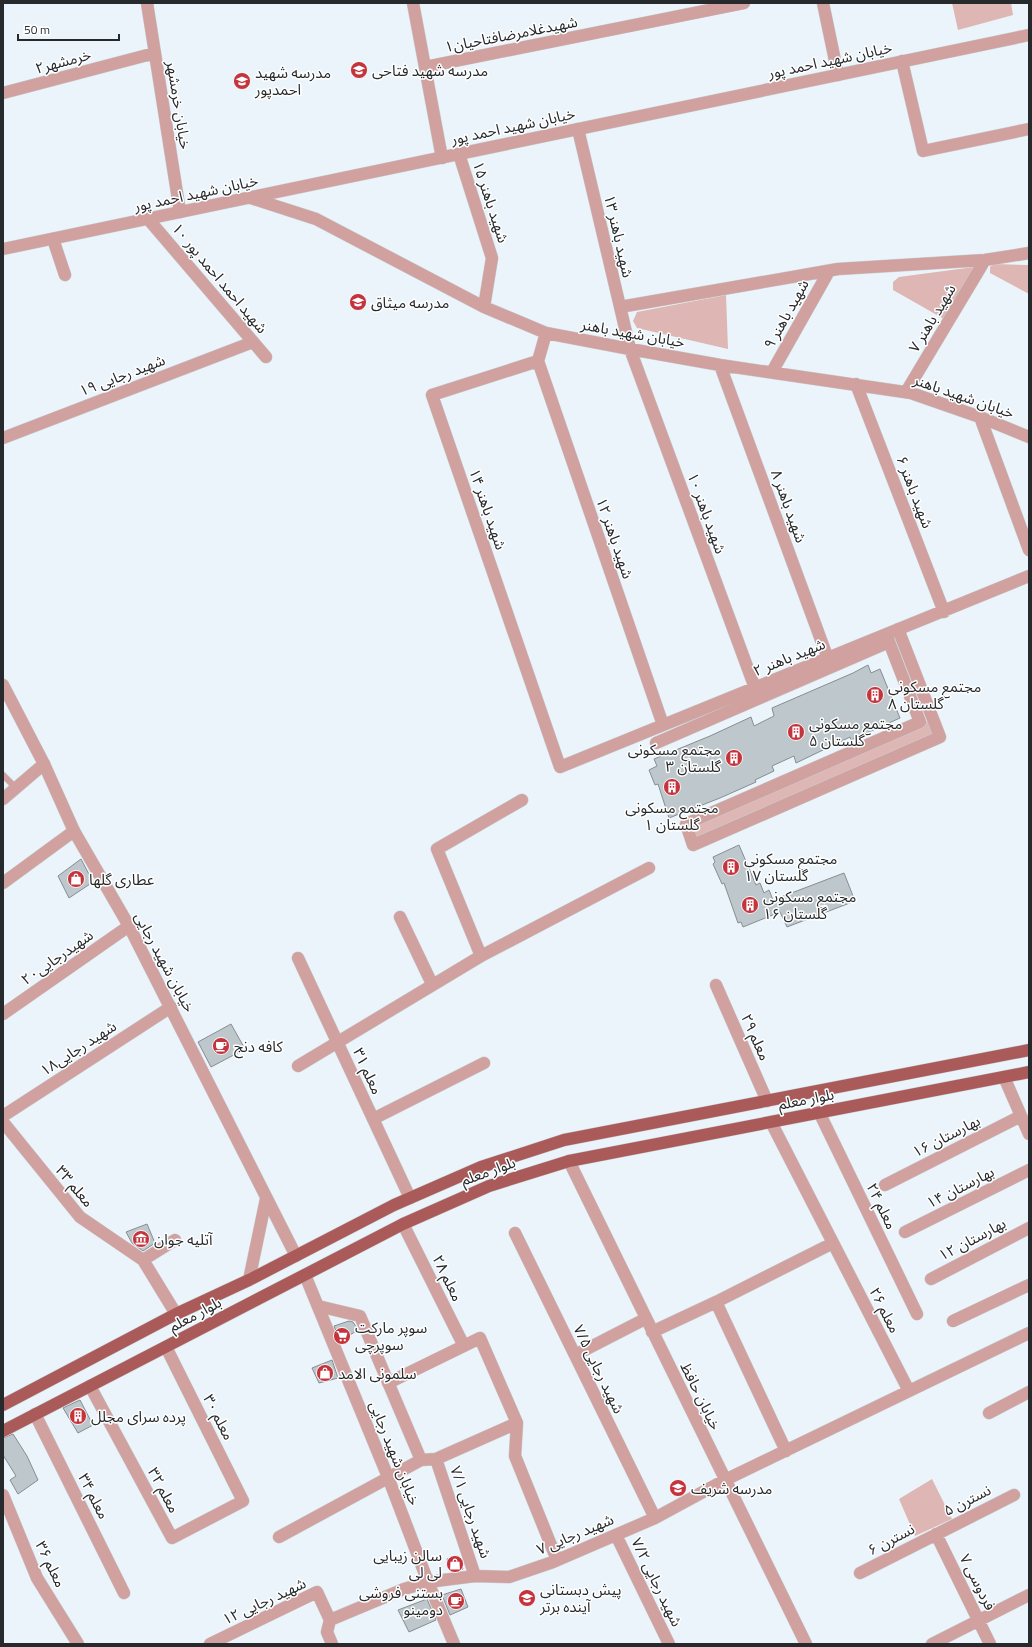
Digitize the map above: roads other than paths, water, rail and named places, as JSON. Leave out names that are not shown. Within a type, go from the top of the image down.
[{"type":"main road","name":"بلوار معلم","points":[[3,1406],[176,1314],[249,1280],[410,1198],[481,1166],[564,1140],[1029,1050]]},
{"type":"main road","name":"بلوار معلم","points":[[3,1431],[403,1224],[489,1186],[569,1161],[1029,1072]]},
{"type":"main road","points":[[879,1079],[884,1100]]},
{"type":"main road","points":[[296,1256],[305,1275]]},
{"type":"street","name":"خیابان خرمشهر","points":[[147,3],[180,212]]},
{"type":"street","points":[[413,3],[442,158]]},
{"type":"street","name":"شهیدغلامرضافتاحیان۱","points":[[425,68],[744,3]]},
{"type":"street","points":[[823,3],[838,75]]},
{"type":"street","name":"خیابان شهید احمد پور","points":[[3,250],[1029,35]]},
{"type":"street","name":"خرمشهر۲","points":[[3,93],[155,53]]},
{"type":"street","points":[[902,61],[923,151],[1029,129]]},
{"type":"street","name":"شهید باهنر ۱۳","points":[[578,129],[630,350]]},
{"type":"street","name":"شهید باهنر ۱۵","points":[[458,154],[492,258],[484,307]]},
{"type":"street","name":"خیابان شهید باهنر","points":[[251,198],[316,219],[484,307],[546,333],[630,350],[720,365],[906,392],[1028,435]]},
{"type":"street","name":"شهید احمد احمد پور ۱۰","points":[[149,220],[266,357]]},
{"type":"street","points":[[53,239],[65,275]]},
{"type":"street","points":[[620,307],[829,271],[985,260],[1029,253]]},
{"type":"street","name":"شهید باهنر ۷","points":[[906,392],[985,260]]},
{"type":"street","name":"شهید باهنر ۹","points":[[772,372],[829,271]]},
{"type":"street","points":[[538,361],[546,333]]},
{"type":"street","name":"شهید رجایی ۱۹","points":[[3,438],[253,342]]},
{"type":"street","name":"شهید باهنر ۱۰","points":[[630,350],[755,688]]},
{"type":"street","name":"شهید باهنر ۱۲","points":[[538,361],[662,726]]},
{"type":"street","name":"شهید باهنر ۱۴","points":[[538,361],[432,395],[560,767]]},
{"type":"street","name":"شهید باهنر ۸","points":[[720,365],[828,659]]},
{"type":"street","name":"شهید باهنر ۶","points":[[856,384],[944,612]]},
{"type":"street","points":[[980,417],[1029,550]]},
{"type":"street","name":"شهید باهنر ۲","points":[[560,767],[828,659],[888,638],[898,629],[944,612],[1029,576]]},
{"type":"street","points":[[898,629],[940,737],[693,845],[686,824],[932,717]]},
{"type":"street","points":[[656,743],[888,638],[920,722]]},
{"type":"street","name":"خیابان شهید رجایی","points":[[3,685],[44,764],[74,831],[129,926],[296,1256]]},
{"type":"street","points":[[3,799],[44,764]]},
{"type":"street","points":[[481,956],[437,849],[522,800]]},
{"type":"street","points":[[3,883],[74,831]]},
{"type":"street","points":[[298,1066],[432,984],[481,956],[649,868]]},
{"type":"street","points":[[400,917],[432,984]]},
{"type":"street","name":"شهیدرجایی۲۰","points":[[3,1014],[129,926]]},
{"type":"street","name":"معلم ۳۱","points":[[298,958],[410,1198]]},
{"type":"street","name":"معلم ۲۹","points":[[716,985],[767,1101]]},
{"type":"street","name":"شهید رجایی۱۸","points":[[3,1116],[171,1007]]},
{"type":"street","points":[[373,1119],[484,1063]]},
{"type":"street","points":[[1004,1077],[1029,1134]]},
{"type":"street","name":"معلم ۲۴","points":[[819,1112],[917,1314]]},
{"type":"street","name":"بهارستان ۱۶","points":[[885,1185],[1021,1116]]},
{"type":"street","name":"معلم ۳۳","points":[[3,1122],[80,1218],[143,1260],[176,1314]]},
{"type":"street","name":"معلم ۲۶","points":[[771,1122],[909,1391]]},
{"type":"street","name":"خیابان حافظ","points":[[569,1161],[645,1319],[806,1644]]},
{"type":"street","name":"بهارستان ۱۴","points":[[905,1232],[1029,1170]]},
{"type":"street","points":[[249,1280],[266,1199]]},
{"type":"street","name":"معلم ۲۸","points":[[403,1224],[464,1346]]},
{"type":"street","name":"بهارستان ۱۲","points":[[931,1279],[1029,1228]]},
{"type":"street","name":"شهید رجایی ۷/۵","points":[[515,1233],[655,1518]]},
{"type":"street","points":[[143,1260],[175,1240]]},
{"type":"street","points":[[652,1332],[716,1302],[833,1242]]},
{"type":"street","name":"خیابان شهید رجایی","points":[[305,1275],[388,1477],[428,1582],[454,1644]]},
{"type":"street","points":[[953,1321],[1029,1285]]},
{"type":"street","points":[[716,1302],[786,1451]]},
{"type":"street","points":[[318,1306],[360,1316],[421,1460]]},
{"type":"street","points":[[575,1355],[645,1319]]},
{"type":"street","name":"شهید رجایی ۷","points":[[428,1582],[475,1576],[509,1577],[557,1560],[655,1518],[725,1480],[1029,1333]]},
{"type":"street","points":[[388,1383],[480,1338],[516,1423],[515,1456],[557,1560]]},
{"type":"street","name":"معلم ۳۰","points":[[166,1347],[243,1501]]},
{"type":"street","name":"معلم ۳۲","points":[[90,1386],[172,1538],[243,1501]]},
{"type":"street","points":[[989,1413],[1029,1392]]},
{"type":"street","name":"معلم ۳۴","points":[[35,1414],[124,1592]]},
{"type":"street","points":[[279,1537],[421,1460],[436,1459],[516,1423]]},
{"type":"street","name":"شهید رجایی ۷/۱","points":[[436,1459],[475,1576]]},
{"type":"street","name":"معلم ۳۶","points":[[3,1495],[37,1578],[78,1644]]},
{"type":"street","name":"نسترن ۵","points":[[936,1534],[1014,1495]]},
{"type":"street","name":"نسترن ۶","points":[[860,1573],[936,1534]]},
{"type":"street","name":"فردوسی ۷","points":[[936,1534],[990,1644]]},
{"type":"street","name":"شهید رجایی ۷/۲","points":[[616,1535],[669,1644]]},
{"type":"street","points":[[332,1644],[327,1632],[330,1620],[404,1589],[428,1582]]},
{"type":"street","name":"شهید رجایی ۱۲","points":[[210,1644],[317,1592],[330,1620]]},
{"type":"street","points":[[932,1644],[1029,1595]]},
{"type":"lane","points":[[3,775],[16,788]]},
{"type":"place","name":"مدرسه شهید فتاحی","points":[[359,70]]},
{"type":"place","name":"مدرسه شهید احمدپور","points":[[242,81]]},
{"type":"place","name":"مدرسه میثاق","points":[[358,302]]},
{"type":"place","name":"مجتمع مسکونی گلستان ۸","points":[[875,695]]},
{"type":"place","name":"مجتمع مسکونی گلستان ۵","points":[[796,732]]},
{"type":"place","name":"مجتمع مسکونی گلستان ۳","points":[[734,758]]},
{"type":"place","name":"مجتمع مسکونی گلستان ۱","points":[[672,787]]},
{"type":"place","name":"مجتمع مسکونی گلستان ۱۷","points":[[731,867]]},
{"type":"place","name":"عطاری گلها","points":[[76,879]]},
{"type":"place","name":"مجتمع مسکونی گلستان ۱۶","points":[[750,905]]},
{"type":"place","name":"کافه دنج","points":[[221,1046]]},
{"type":"place","name":"آتلیه جوان","points":[[141,1239]]},
{"type":"place","name":"سوپر مارکت سوپرچی","points":[[342,1336]]},
{"type":"place","name":"سلمونی الامد","points":[[325,1373]]},
{"type":"place","name":"پرده سرای مجلل","points":[[78,1416]]},
{"type":"place","name":"مدرسه شریف","points":[[678,1488]]},
{"type":"place","name":"سالن زیبایی لی لی","points":[[455,1564]]},
{"type":"place","name":"پیش دبستانی آینده برتر","points":[[527,1598]]},
{"type":"place","name":"بستنی فروشی دومینو","points":[[456,1601]]}]
